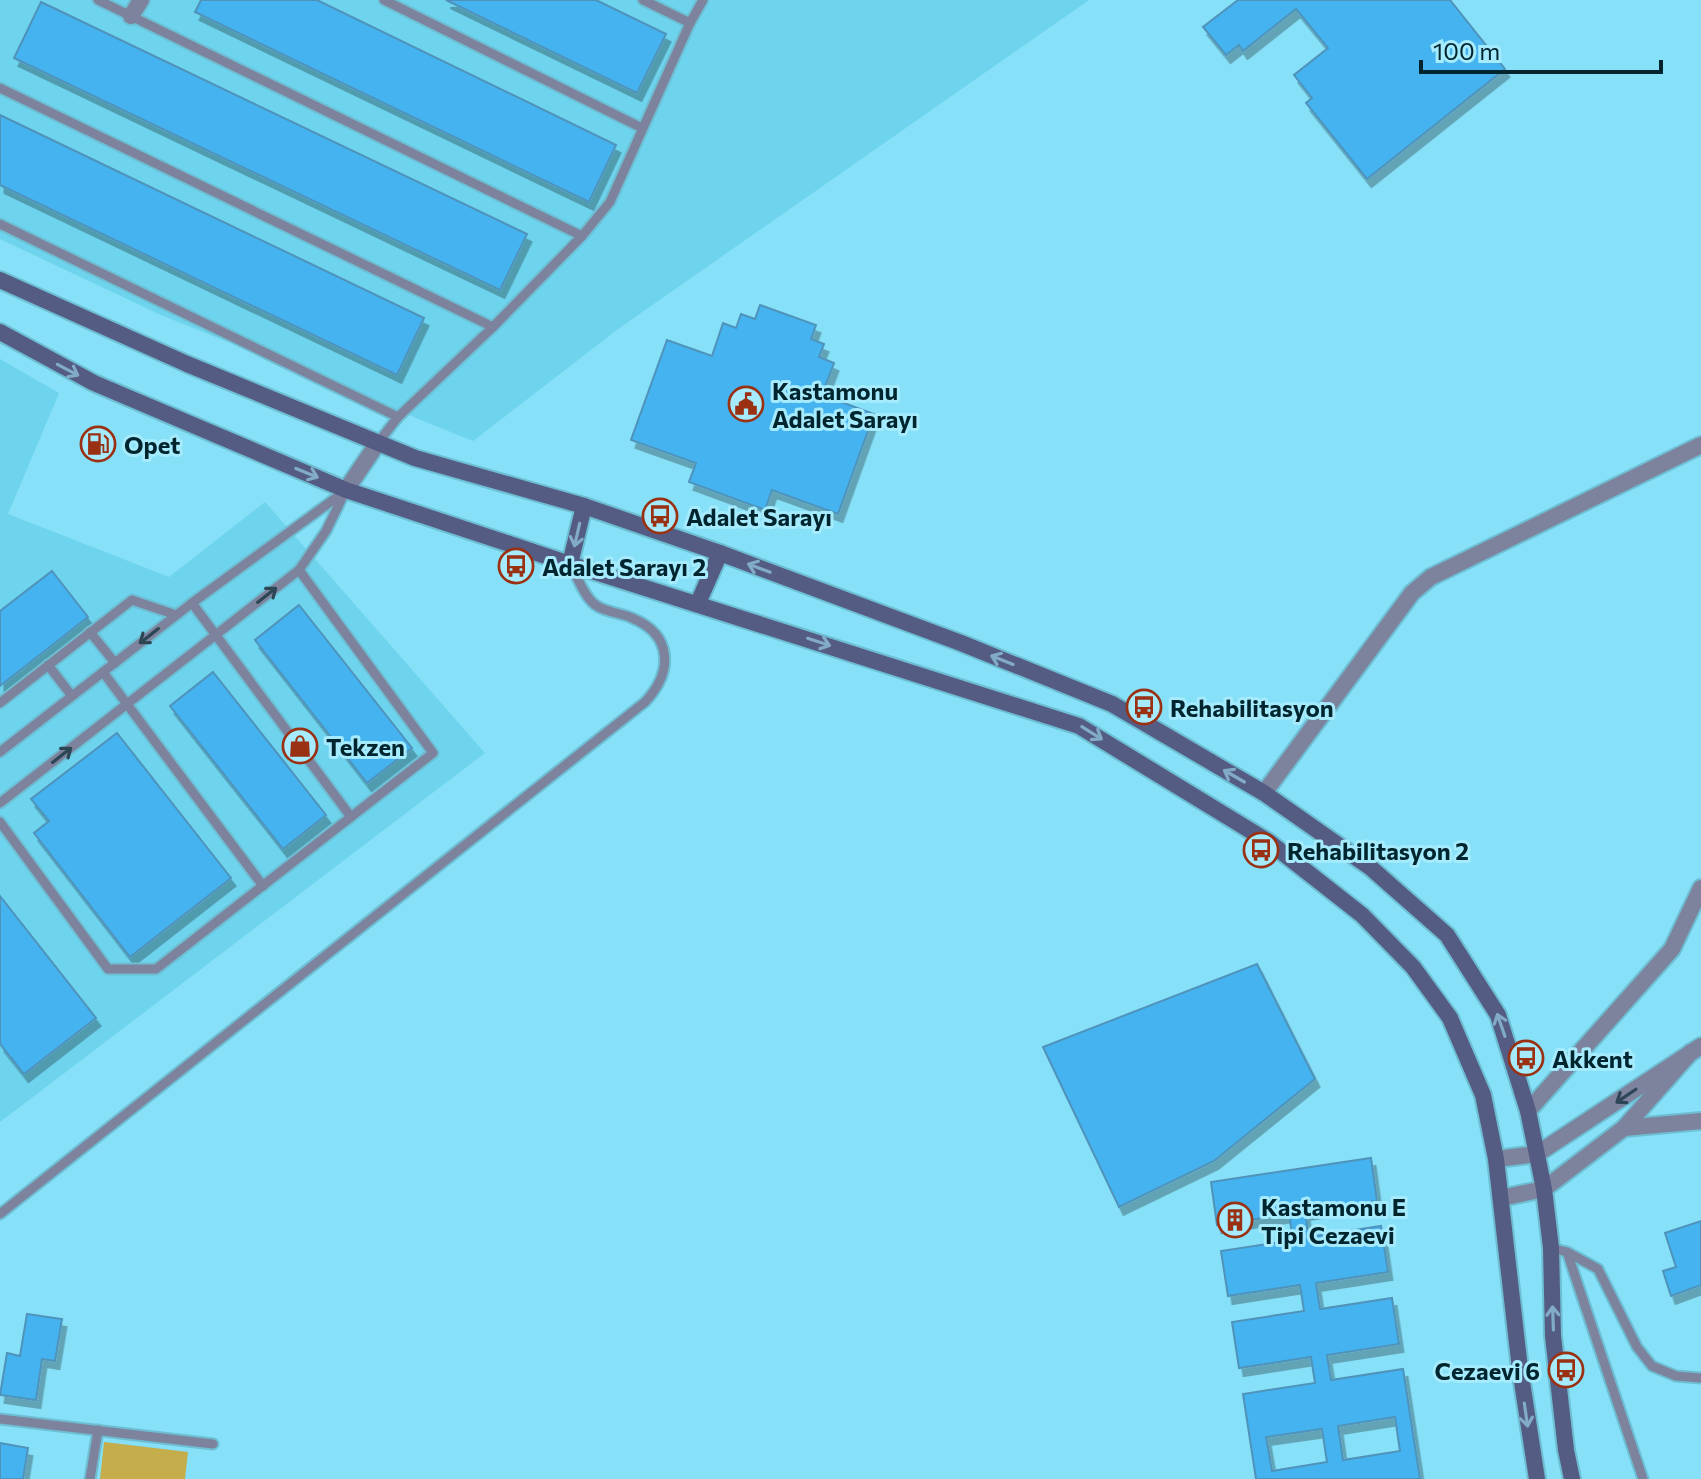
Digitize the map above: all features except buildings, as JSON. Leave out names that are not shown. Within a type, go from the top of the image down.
[{"type":"main road","points":[[0,280],[187,364],[377,444],[415,458],[584,506],[720,553],[961,643],[1112,704],[1264,793],[1371,868],[1447,935],[1498,1015],[1528,1111],[1559,1250],[1553,1336],[1572,1479]]},
{"type":"main road","points":[[0,332],[94,383],[346,490],[1079,726],[1269,842],[1362,915],[1413,967],[1450,1018],[1483,1095],[1496,1159],[1520,1369],[1537,1479]]},
{"type":"main road","points":[[570,564],[584,506]]},
{"type":"main road","points":[[698,603],[720,553]]},
{"type":"street","points":[[131,16],[141,0]]},
{"type":"street","points":[[346,490],[377,444]]},
{"type":"street","points":[[1264,793],[1412,593],[1431,577],[1701,445]]},
{"type":"street","points":[[1528,1111],[1672,949],[1701,888]]},
{"type":"street","points":[[1496,1159],[1537,1154],[1696,1049]]},
{"type":"street","points":[[1501,1198],[1544,1189],[1624,1128],[1696,1049]]},
{"type":"street","points":[[1624,1128],[1701,1121]]},
{"type":"lane","points":[[98,0],[582,236]]},
{"type":"lane","points":[[384,0],[642,128]]},
{"type":"lane","points":[[643,0],[690,23]]},
{"type":"lane","points":[[377,444],[398,417],[493,327],[582,236],[610,202],[703,0]]},
{"type":"lane","points":[[0,88],[493,327]]},
{"type":"lane","points":[[0,224],[398,417]]},
{"type":"lane","points":[[0,803],[299,570],[326,531],[346,490]]},
{"type":"lane","points":[[0,752],[176,615],[346,490]]},
{"type":"lane","points":[[0,1214],[655,692],[665,668],[665,655],[654,632],[629,617],[597,606],[590,600],[570,564]]},
{"type":"lane","points":[[0,822],[108,969],[156,969],[433,753],[299,570]]},
{"type":"lane","points":[[0,703],[132,600],[176,615]]},
{"type":"lane","points":[[192,603],[351,817]]},
{"type":"lane","points":[[90,632],[115,663]]},
{"type":"lane","points":[[48,665],[72,696]]},
{"type":"lane","points":[[103,672],[263,886]]},
{"type":"lane","points":[[1559,1250],[1598,1269],[1637,1347],[1652,1366],[1676,1376],[1701,1378]]},
{"type":"lane","points":[[1559,1250],[1643,1479]]},
{"type":"lane","points":[[0,1419],[213,1444]]},
{"type":"lane","points":[[90,1479],[98,1430]]},
{"type":"shaded area","points":[[0,0],[1089,0],[618,329],[473,441],[161,315],[0,239]]},
{"type":"shaded area","points":[[0,359],[59,393],[8,514],[169,577],[265,502],[485,753],[0,1122]]},
{"type":"shaded area","points":[[104,1442],[188,1452],[185,1479],[100,1479]]},
{"type":"place","name":"Kastamonu Adalet Sarayı","points":[[746,404]]},
{"type":"place","name":"Opet","points":[[98,444]]},
{"type":"place","name":"Adalet Sarayı","points":[[660,516]]},
{"type":"place","name":"Adalet Sarayı 2","points":[[516,566]]},
{"type":"place","name":"Rehabilitasyon","points":[[1144,707]]},
{"type":"place","name":"Tekzen","points":[[300,746]]},
{"type":"place","name":"Rehabilitasyon 2","points":[[1261,850]]},
{"type":"place","name":"Akkent","points":[[1526,1058]]},
{"type":"place","name":"Kastamonu E Tipi Cezaevi","points":[[1235,1220]]},
{"type":"place","name":"Cezaevi 6","points":[[1566,1370]]}]
